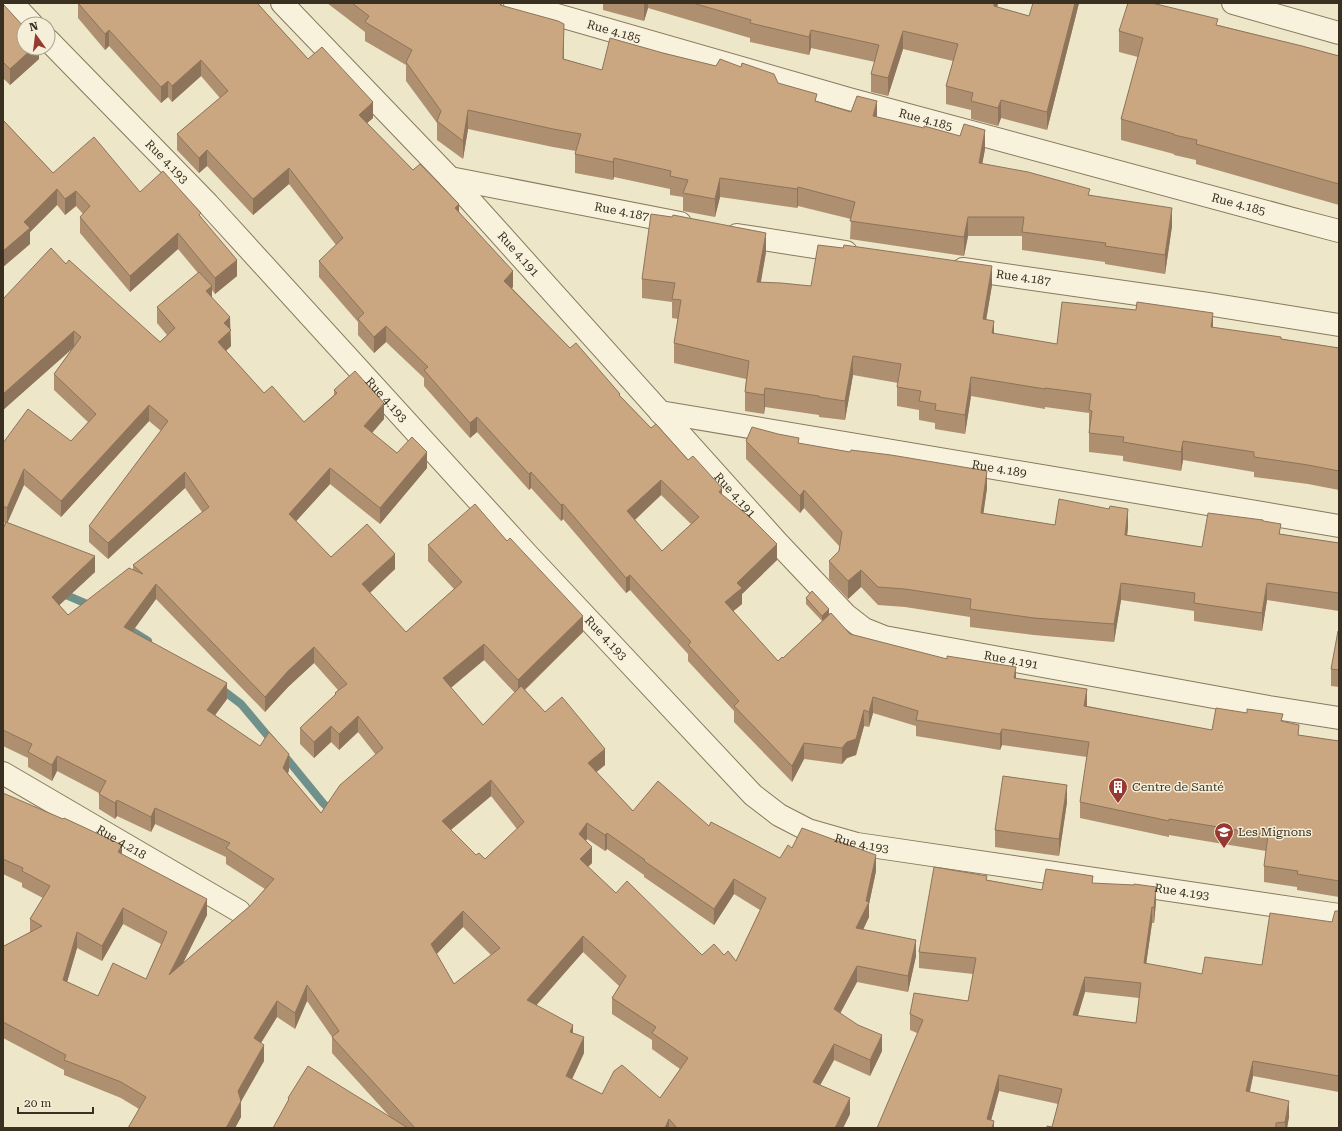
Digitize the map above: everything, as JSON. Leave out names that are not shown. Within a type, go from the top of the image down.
[{"type":"street","points":[[12,3],[24,16]]},
{"type":"street","name":"Rue 4.191","points":[[282,3],[450,178],[784,549],[846,615],[864,629],[884,637],[1269,707],[1339,718]]},
{"type":"street","name":"Rue 4.185","points":[[515,3],[856,101],[1285,217],[1339,230]]},
{"type":"street","points":[[1233,3],[1339,33]]},
{"type":"street","name":"Rue 4.193","points":[[56,48],[208,204],[527,554],[753,795],[779,815],[808,830],[857,844],[1339,915]]},
{"type":"street","name":"Rue 4.187","points":[[450,178],[698,227]]},
{"type":"street","points":[[721,232],[862,254]]},
{"type":"street","name":"Rue 4.187","points":[[941,266],[1201,303],[1339,325]]},
{"type":"street","name":"Rue 4.189","points":[[660,412],[1339,526]]},
{"type":"street","name":"Rue 4.218","points":[[3,773],[239,911]]},
{"type":"building","points":[[78,3],[257,3],[308,59],[322,47],[373,102],[359,115],[413,170],[420,164],[459,204],[455,208],[513,271],[504,281],[570,348],[576,343],[620,394],[619,395],[651,428],[656,424],[688,460],[693,456],[722,488],[719,492],[751,518],[777,544],[737,583],[742,588],[725,602],[778,661],[831,613],[850,634],[947,659],[947,656],[1016,667],[1014,678],[1087,689],[1084,706],[1212,730],[1216,708],[1247,713],[1247,709],[1283,714],[1281,721],[1299,725],[1298,735],[1339,741],[1339,881],[1297,874],[1298,871],[1264,866],[1268,835],[1169,819],[1169,821],[1080,802],[1089,742],[1002,729],[1000,734],[916,720],[918,711],[873,697],[869,712],[864,710],[856,739],[847,742],[842,748],[804,743],[792,766],[734,706],[739,701],[688,645],[691,642],[630,575],[626,578],[563,504],[561,505],[531,472],[529,474],[477,417],[470,423],[424,370],[428,367],[386,326],[374,337],[358,319],[364,313],[319,261],[343,238],[289,168],[253,199],[207,150],[199,158],[177,134],[228,91],[201,60],[172,86],[168,81],[161,87],[109,30],[105,34]],"holes":[[[661,480],[699,517],[662,551],[627,511]]]},
{"type":"building","points":[[352,3],[501,3],[500,5],[564,24],[563,59],[602,70],[610,38],[716,66],[720,59],[741,67],[742,63],[774,74],[778,83],[817,94],[815,101],[851,112],[857,96],[877,101],[873,116],[924,128],[924,126],[960,136],[964,124],[985,130],[979,163],[1028,172],[1090,189],[1088,195],[1172,208],[1165,255],[1105,246],[1106,243],[1022,232],[1024,217],[968,217],[964,237],[850,221],[855,202],[798,187],[797,189],[720,178],[715,199],[683,193],[688,180],[670,176],[671,171],[614,158],[613,162],[575,154],[581,134],[468,110],[463,141],[437,121],[441,111],[406,62],[412,50],[365,22],[369,16]]},
{"type":"building","points":[[693,3],[994,3],[994,6],[1029,16],[1033,3],[1075,3],[1047,112],[1001,100],[998,108],[971,101],[973,93],[946,86],[958,44],[903,31],[888,78],[871,74],[879,45],[811,30],[809,37],[750,23],[751,20]]},
{"type":"building","points":[[1128,3],[1152,3],[1218,19],[1216,25],[1339,56],[1339,184],[1196,144],[1197,140],[1174,135],[1121,119],[1143,38],[1119,31]]},
{"type":"building","points":[[3,4],[16,18],[16,56],[24,56],[10,69],[3,62]]},
{"type":"building","points":[[3,120],[53,173],[94,137],[140,192],[163,171],[201,213],[199,215],[237,260],[215,278],[178,233],[130,276],[80,217],[90,206],[76,191],[65,199],[57,189],[24,222],[30,228],[3,251]]},
{"type":"building","points":[[651,214],[672,217],[673,215],[766,233],[757,282],[811,286],[818,245],[843,248],[844,245],[992,266],[983,319],[994,321],[992,333],[1057,344],[1062,302],[1136,310],[1137,302],[1213,313],[1211,327],[1281,337],[1281,339],[1339,348],[1339,471],[1254,457],[1254,452],[1183,441],[1181,452],[1123,442],[1124,437],[1089,433],[1092,411],[1089,410],[1091,394],[1045,389],[971,377],[965,415],[935,410],[936,404],[919,401],[921,391],[897,387],[901,364],[853,356],[845,401],[765,388],[764,395],[745,392],[749,361],[674,343],[681,300],[672,299],[675,283],[642,279]]},
{"type":"building","points":[[51,248],[66,264],[69,260],[160,342],[175,328],[157,307],[199,272],[212,286],[206,291],[230,317],[224,323],[231,330],[218,342],[264,393],[272,386],[304,422],[337,393],[334,390],[355,371],[384,403],[364,426],[397,453],[412,437],[427,452],[380,508],[330,468],[289,514],[331,557],[367,524],[395,554],[362,584],[406,632],[462,582],[428,545],[475,504],[507,541],[510,538],[583,616],[518,680],[484,644],[443,678],[483,725],[521,686],[545,712],[562,697],[605,749],[588,763],[633,811],[658,781],[709,826],[711,822],[780,858],[788,845],[792,848],[802,828],[876,855],[866,901],[869,902],[856,928],[916,940],[908,976],[857,966],[834,1009],[858,1025],[882,1035],[870,1060],[834,1044],[813,1082],[850,1098],[835,1128],[677,1128],[669,1119],[665,1128],[415,1128],[332,1037],[339,1031],[307,985],[295,1013],[277,1001],[254,1038],[264,1045],[238,1091],[241,1101],[226,1128],[128,1128],[146,1097],[121,1082],[64,1060],[66,1055],[3,1022],[3,946],[42,926],[30,919],[50,886],[22,871],[23,868],[3,859],[3,793],[63,819],[64,818],[122,845],[118,852],[207,899],[169,975],[250,906],[274,879],[226,848],[230,843],[155,808],[151,817],[117,800],[115,803],[99,794],[106,781],[57,756],[52,765],[28,752],[32,744],[3,730],[3,529],[6,522],[95,556],[52,597],[68,615],[129,568],[143,574],[133,565],[209,507],[185,472],[108,543],[89,526],[168,421],[149,405],[61,501],[24,469],[7,508],[3,506],[3,443],[28,409],[71,441],[96,414],[54,374],[81,337],[74,331],[3,394],[3,299]],"holes":[[[156,584],[265,697],[288,671],[314,647],[347,684],[335,693],[336,694],[300,728],[314,742],[331,726],[339,734],[358,716],[383,748],[340,785],[321,813],[283,768],[289,754],[269,732],[260,746],[207,710],[227,683],[124,627]],[[491,780],[524,822],[485,859],[479,853],[476,855],[442,821]],[[587,823],[605,835],[607,833],[645,860],[644,861],[714,909],[734,879],[766,898],[736,961],[728,951],[724,955],[714,944],[702,955],[627,881],[616,893],[580,859],[592,847],[579,834]],[[123,908],[167,932],[146,979],[113,963],[98,996],[63,980],[77,932],[102,946]],[[463,911],[500,948],[454,984],[431,944]],[[583,936],[626,976],[612,998],[656,1027],[652,1033],[688,1058],[660,1098],[622,1065],[614,1071],[602,1094],[566,1076],[584,1037],[570,1032],[573,1025],[527,1000]]]},
{"type":"building","points":[[752,427],[799,438],[798,443],[850,452],[851,450],[891,455],[987,471],[981,513],[1055,525],[1059,499],[1109,509],[1110,506],[1128,509],[1125,535],[1202,547],[1208,513],[1263,520],[1281,524],[1279,534],[1339,543],[1339,593],[1267,583],[1262,613],[1194,603],[1195,593],[1121,583],[1114,624],[1034,618],[970,609],[971,599],[905,589],[878,587],[861,570],[848,581],[829,561],[839,551],[842,532],[804,490],[800,496],[746,441]]},
{"type":"building","points":[[812,591],[829,609],[822,616],[806,598]]},
{"type":"building","points":[[1339,631],[1339,670],[1331,669]]},
{"type":"building","points":[[1003,776],[1067,785],[1059,839],[995,830]]},
{"type":"building","points":[[934,867],[987,876],[986,880],[1042,890],[1046,869],[1093,876],[1092,883],[1134,884],[1156,887],[1154,908],[1152,907],[1144,963],[1202,974],[1205,957],[1262,965],[1270,913],[1332,922],[1335,911],[1339,911],[1339,1076],[1253,1061],[1246,1091],[1289,1101],[1285,1122],[1276,1123],[1276,1128],[1047,1128],[1047,1126],[1052,1127],[1062,1089],[999,1075],[987,1119],[994,1121],[992,1128],[877,1128],[923,1020],[910,1014],[914,993],[968,1001],[976,958],[919,952]],"holes":[[[1085,977],[1141,983],[1136,1023],[1073,1015]]]},
{"type":"building","points":[[308,1066],[408,1128],[273,1128],[289,1099],[288,1098]]},
{"type":"waterway","points":[[59,592],[94,607]]},
{"type":"waterway","points":[[124,626],[148,641]]},
{"type":"waterway","points":[[220,688],[241,704],[273,742]]},
{"type":"waterway","points":[[283,754],[323,803],[334,814]]},
{"type":"place","name":"Centre de Santé","points":[[1118,804]]},
{"type":"place","name":"Les Mignons","points":[[1224,849]]}]
